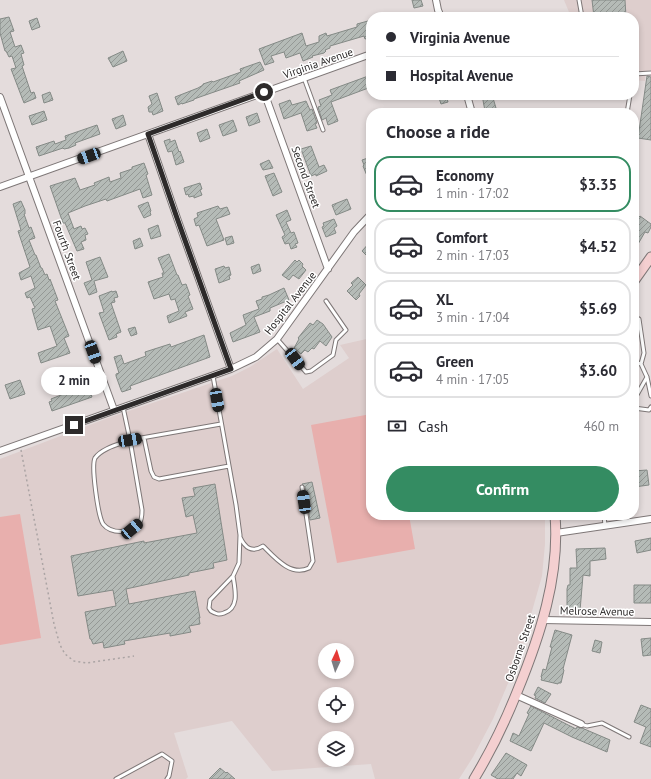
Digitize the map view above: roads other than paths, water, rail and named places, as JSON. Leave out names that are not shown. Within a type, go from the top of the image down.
[{"type":"main road","points":[[639,274],[650,260]]},
{"type":"main road","name":"Osborne Street","points":[[474,779],[497,738],[516,695],[543,620],[550,594],[554,566],[555,520]]},
{"type":"street","points":[[436,0],[439,12]]},
{"type":"street","name":"Virginia Avenue","points":[[0,187],[366,56]]},
{"type":"street","name":"Second Street","points":[[264,92],[328,269]]},
{"type":"street","name":"Fourth Street","points":[[0,97],[114,410]]},
{"type":"street","points":[[148,134],[231,369]]},
{"type":"street","name":"Hospital Avenue","points":[[0,451],[213,376],[256,357],[277,339],[354,232],[366,219]]},
{"type":"street","points":[[556,533],[651,519]]},
{"type":"street","name":"Melrose Avenue","points":[[543,620],[651,622]]},
{"type":"street","points":[[516,695],[581,724]]},
{"type":"lane","points":[[579,0],[581,12]]},
{"type":"lane","points":[[639,74],[651,73]]},
{"type":"lane","points":[[304,78],[323,130]]},
{"type":"lane","points":[[277,339],[306,372],[310,371],[333,355],[336,340],[346,330],[326,301]]},
{"type":"lane","points":[[639,319],[644,353],[641,364],[647,377],[651,396]]},
{"type":"lane","points":[[213,376],[240,535],[239,563],[233,576],[210,600],[209,608],[216,614],[222,614],[229,611],[233,607],[235,600],[233,576]]},
{"type":"lane","points":[[639,391],[647,377]]},
{"type":"lane","points":[[123,407],[130,440],[142,517],[139,524],[132,529],[123,531],[111,530],[103,524],[100,515],[93,468],[95,459],[101,452],[117,444],[130,440],[221,424]]},
{"type":"lane","points":[[639,409],[649,410],[651,407]]},
{"type":"lane","points":[[144,438],[151,471],[154,476],[159,479],[228,466]]},
{"type":"lane","points":[[240,535],[244,545],[248,548],[258,549],[263,546],[277,561],[292,570],[301,571],[309,568],[313,561],[302,487]]},
{"type":"lane","points":[[604,520],[605,526]]},
{"type":"lane","points":[[581,724],[587,726],[602,723],[630,736]]},
{"type":"lane","points":[[116,779],[162,754],[172,761],[167,779]]}]
